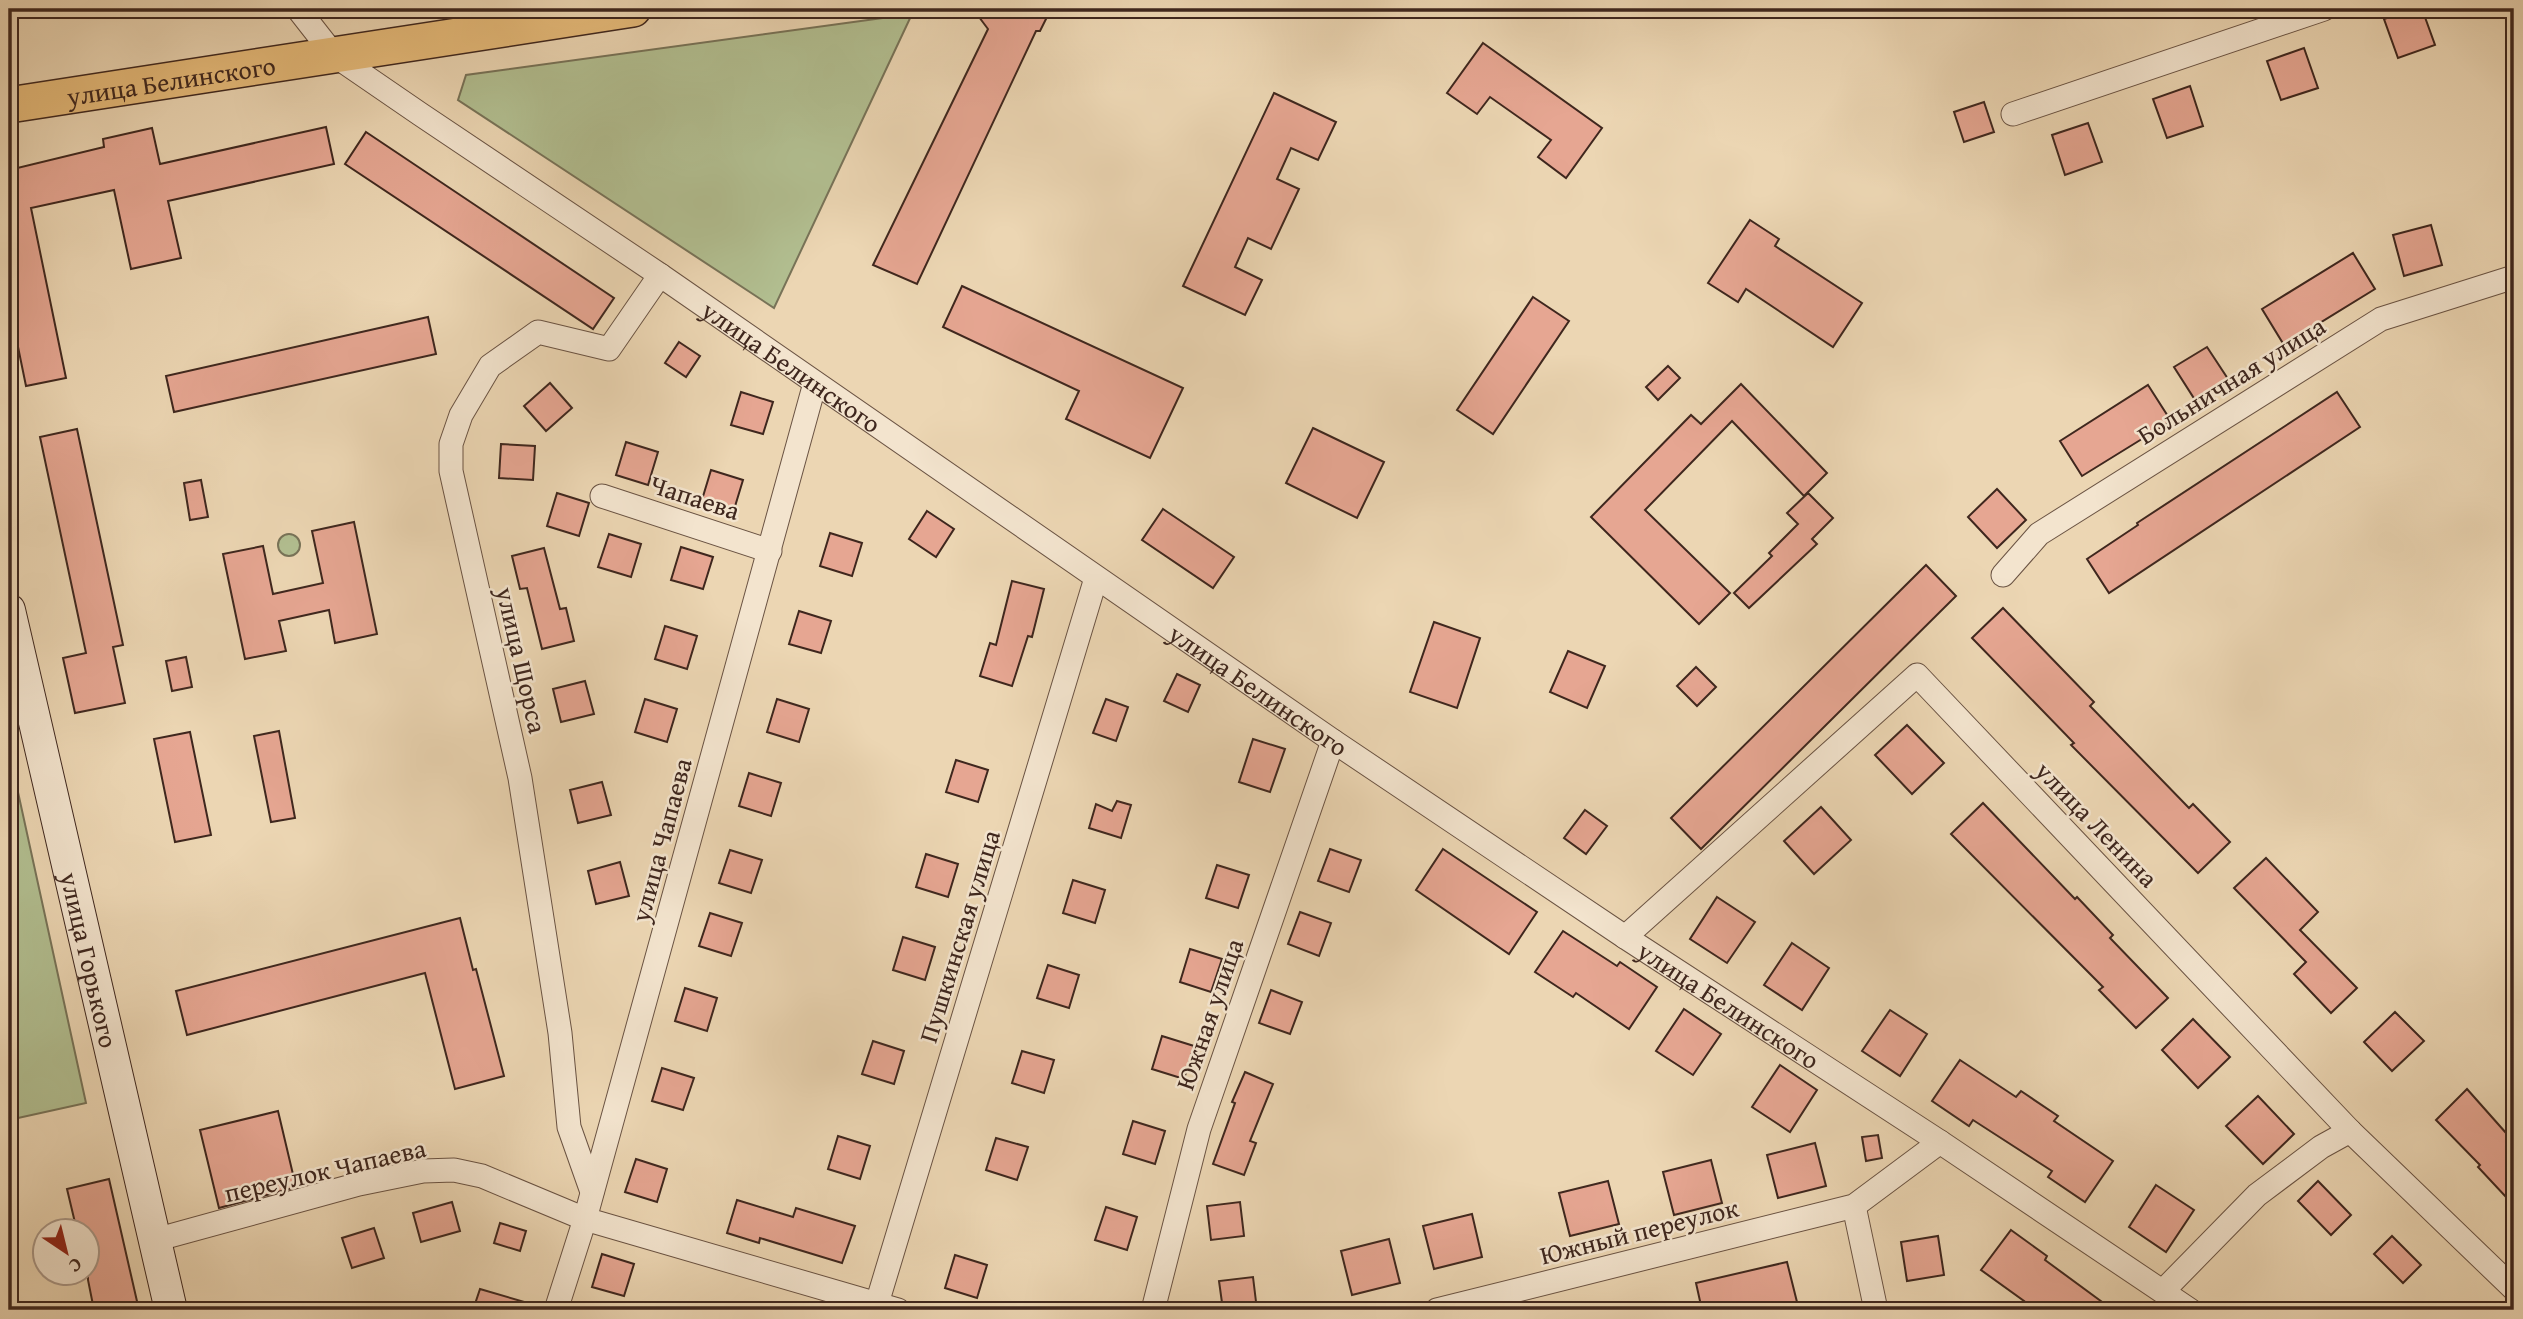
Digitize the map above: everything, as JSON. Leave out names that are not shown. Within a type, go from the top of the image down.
[{"type":"main road","name":"улица Белинского","points":[[9,105],[633,9]]},
{"type":"street","points":[[299,9],[334,55]]},
{"type":"street","points":[[2013,114],[2324,9]]},
{"type":"street","name":"улица Белинского","points":[[334,55],[660,275],[1333,741],[2190,1310]]},
{"type":"street","name":"улица Щорса","points":[[592,1192],[569,1128],[560,1033],[520,778],[450,471],[451,444],[461,415],[490,366],[538,332],[609,349],[660,275]]},
{"type":"street","name":"Больничная улица","points":[[2003,575],[2039,534],[2381,318],[2514,276]]},
{"type":"street","name":"улица Чапаева","points":[[556,1310],[585,1219],[815,383]]},
{"type":"street","name":"Чапаева","points":[[602,496],[770,551]]},
{"type":"street","name":"Пушкинская улица","points":[[883,1308],[1096,578]]},
{"type":"street","name":"улица Горького","points":[[9,610],[171,1310]]},
{"type":"street","name":"улица Ленина","points":[[1625,937],[1917,675],[2350,1131],[2514,1289]]},
{"type":"street","name":"Южная улица","points":[[1153,1310],[1199,1129],[1333,741]]},
{"type":"street","points":[[2163,1291],[2257,1195],[2321,1147],[2350,1131]]},
{"type":"street","points":[[1876,1310],[1854,1206],[1940,1142]]},
{"type":"street","name":"переулок Чапаева","points":[[155,1240],[359,1184],[423,1171],[454,1170],[482,1177],[585,1219],[883,1308]]},
{"type":"street","name":"Южный переулок","points":[[1437,1310],[1854,1206]]},
{"type":"green space","points":[[912,14],[774,308],[458,100],[466,75]]},
{"type":"green space","points":[[289,534],[297,537],[300,545],[297,553],[289,556],[281,553],[278,545],[281,537]]},
{"type":"green space","points":[[9,751],[86,1103],[9,1120]]},
{"type":"building","points":[[973,9],[1051,9],[1040,31],[1036,31],[917,284],[873,265],[988,29]]},
{"type":"building","points":[[2413,9],[2422,9],[2435,45],[2398,58],[2384,19]]},
{"type":"building","points":[[1483,43],[1602,128],[1566,178],[1538,157],[1551,140],[1490,97],[1477,114],[1447,93]]},
{"type":"building","points":[[2304,48],[2318,88],[2281,100],[2267,61]]},
{"type":"building","points":[[2190,86],[2203,126],[2167,138],[2153,99]]},
{"type":"building","points":[[1274,93],[1336,122],[1318,160],[1291,148],[1277,179],[1299,189],[1271,249],[1248,238],[1235,267],[1262,280],[1245,315],[1183,286]]},
{"type":"building","points":[[1984,102],[1994,132],[1964,142],[1954,112]]},
{"type":"building","points":[[2088,123],[2102,162],[2065,175],[2052,135]]},
{"type":"building","points":[[326,127],[334,164],[168,201],[181,258],[131,269],[114,190],[31,208],[66,378],[26,386],[9,303],[9,170],[104,147],[103,139],[152,128],[160,164]]},
{"type":"building","points":[[366,132],[614,298],[593,329],[345,164]]},
{"type":"building","points":[[1750,220],[1779,239],[1775,246],[1862,303],[1833,347],[1746,289],[1738,302],[1708,283]]},
{"type":"building","points":[[2431,225],[2442,265],[2404,276],[2393,235]]},
{"type":"building","points":[[2353,253],[2375,289],[2284,345],[2262,309]]},
{"type":"building","points":[[962,286],[1183,388],[1150,458],[1066,419],[1079,391],[943,327]]},
{"type":"building","points":[[1533,297],[1569,321],[1493,434],[1457,410]]},
{"type":"building","points":[[428,317],[436,354],[174,412],[166,376]]},
{"type":"building","points":[[679,342],[700,356],[686,377],[665,363]]},
{"type":"building","points":[[2207,347],[2230,382],[2197,403],[2174,367]]},
{"type":"building","points":[[1668,366],[1680,378],[1658,400],[1646,387]]},
{"type":"building","points":[[550,383],[572,408],[546,431],[524,406]]},
{"type":"building","points":[[1741,384],[1827,473],[1804,496],[1732,421],[1645,510],[1730,593],[1699,624],[1591,517],[1691,415],[1701,424]]},
{"type":"building","points":[[2148,385],[2171,421],[2082,476],[2060,441]]},
{"type":"building","points":[[741,392],[773,402],[763,434],[731,425]]},
{"type":"building","points":[[2337,392],[2360,427],[2109,593],[2087,559],[2138,525],[2137,523]]},
{"type":"building","points":[[1313,428],[1384,462],[1357,518],[1286,483]]},
{"type":"building","points":[[77,429],[123,645],[113,647],[125,703],[75,713],[63,658],[86,653],[40,437]]},
{"type":"building","points":[[626,442],[658,452],[648,485],[616,475]]},
{"type":"building","points":[[501,444],[535,446],[533,480],[499,478]]},
{"type":"building","points":[[711,470],[743,480],[733,513],[701,503]]},
{"type":"building","points":[[201,480],[208,517],[190,520],[184,483]]},
{"type":"building","points":[[1997,489],[2026,520],[1997,548],[1968,517]]},
{"type":"building","points":[[557,493],[589,503],[579,536],[547,526]]},
{"type":"building","points":[[1808,493],[1833,518],[1812,539],[1817,544],[1749,608],[1734,593],[1772,556],[1769,553],[1798,524],[1787,513]]},
{"type":"building","points":[[1163,509],[1234,557],[1213,588],[1142,540]]},
{"type":"building","points":[[927,511],[954,529],[936,557],[909,539]]},
{"type":"building","points":[[354,522],[377,634],[335,643],[329,610],[279,621],[286,651],[245,659],[223,554],[263,546],[273,594],[323,583],[312,531]]},
{"type":"building","points":[[830,533],[862,543],[852,576],[820,566]]},
{"type":"building","points":[[609,534],[641,544],[631,577],[598,567]]},
{"type":"building","points":[[681,547],[713,557],[703,589],[671,580]]},
{"type":"building","points":[[544,548],[560,609],[566,608],[574,641],[542,649],[527,588],[520,589],[512,556]]},
{"type":"building","points":[[1926,565],[1956,596],[1701,849],[1671,818]]},
{"type":"building","points":[[1012,581],[1044,589],[1032,637],[1028,636],[1012,686],[980,676],[990,643],[996,645]]},
{"type":"building","points":[[2003,608],[2094,702],[2090,706],[2189,808],[2193,804],[2230,842],[2198,873],[2071,745],[2074,743],[1972,638]]},
{"type":"building","points":[[799,611],[831,621],[821,653],[789,644]]},
{"type":"building","points":[[1434,622],[1480,638],[1457,708],[1410,692]]},
{"type":"building","points":[[665,626],[697,636],[687,669],[655,659]]},
{"type":"building","points":[[1568,651],[1605,666],[1587,708],[1550,692]]},
{"type":"building","points":[[186,657],[192,687],[172,691],[166,661]]},
{"type":"building","points":[[1696,667],[1716,687],[1697,706],[1677,686]]},
{"type":"building","points":[[1177,674],[1200,685],[1188,712],[1164,701]]},
{"type":"building","points":[[585,681],[594,714],[561,722],[553,689]]},
{"type":"building","points":[[645,699],[677,709],[667,742],[635,732]]},
{"type":"building","points":[[777,699],[809,709],[799,742],[767,732]]},
{"type":"building","points":[[1106,699],[1128,707],[1116,741],[1093,733]]},
{"type":"building","points":[[1907,725],[1944,763],[1912,794],[1875,755]]},
{"type":"building","points":[[279,731],[295,818],[271,822],[254,736]]},
{"type":"building","points":[[190,732],[211,835],[175,842],[154,739]]},
{"type":"building","points":[[1253,739],[1285,749],[1270,792],[1239,782]]},
{"type":"building","points":[[956,760],[988,770],[978,802],[946,792]]},
{"type":"building","points":[[749,773],[781,783],[771,816],[739,806]]},
{"type":"building","points":[[602,782],[611,815],[578,823],[570,790]]},
{"type":"building","points":[[1117,801],[1131,805],[1121,838],[1089,828],[1096,804],[1112,811]]},
{"type":"building","points":[[1983,803],[2075,899],[2077,897],[2113,935],[2110,938],[2168,998],[2136,1028],[2099,990],[2103,987],[1951,834]]},
{"type":"building","points":[[1821,807],[1851,840],[1814,874],[1784,841]]},
{"type":"building","points":[[1585,810],[1607,826],[1586,854],[1564,838]]},
{"type":"building","points":[[1330,849],[1361,860],[1349,892],[1318,881]]},
{"type":"building","points":[[1443,849],[1537,912],[1509,954],[1416,890]]},
{"type":"building","points":[[730,850],[762,860],[751,893],[719,883]]},
{"type":"building","points":[[926,854],[958,864],[948,897],[916,887]]},
{"type":"building","points":[[2266,858],[2318,912],[2300,930],[2357,988],[2331,1013],[2294,974],[2306,962],[2234,888]]},
{"type":"building","points":[[620,862],[629,896],[596,904],[588,871]]},
{"type":"building","points":[[1217,865],[1249,875],[1238,908],[1206,898]]},
{"type":"building","points":[[1073,880],[1105,890],[1095,923],[1063,913]]},
{"type":"building","points":[[1717,897],[1755,922],[1727,963],[1690,939]]},
{"type":"building","points":[[1300,912],[1331,923],[1319,956],[1288,944]]},
{"type":"building","points":[[710,913],[742,923],[731,956],[699,946]]},
{"type":"building","points":[[460,918],[504,1076],[455,1089],[425,973],[187,1035],[176,991]]},
{"type":"building","points":[[1563,931],[1617,966],[1620,962],[1657,987],[1629,1029],[1576,993],[1573,997],[1535,972]]},
{"type":"building","points":[[903,937],[935,947],[925,980],[893,970]]},
{"type":"building","points":[[1792,943],[1829,968],[1802,1010],[1764,985]]},
{"type":"building","points":[[1190,949],[1222,959],[1211,992],[1180,982]]},
{"type":"building","points":[[1048,965],[1079,975],[1069,1008],[1037,998]]},
{"type":"building","points":[[685,988],[717,998],[707,1031],[675,1021]]},
{"type":"building","points":[[1271,990],[1302,1002],[1290,1034],[1259,1023]]},
{"type":"building","points":[[1684,1009],[1721,1034],[1693,1075],[1656,1051]]},
{"type":"building","points":[[1890,1010],[1927,1034],[1900,1076],[1862,1051]]},
{"type":"building","points":[[2395,1012],[2424,1041],[2392,1071],[2364,1042]]},
{"type":"building","points":[[2193,1019],[2230,1057],[2198,1088],[2162,1050]]},
{"type":"building","points":[[1162,1036],[1194,1046],[1184,1079],[1152,1069]]},
{"type":"building","points":[[873,1041],[904,1051],[894,1084],[862,1074]]},
{"type":"building","points":[[1022,1051],[1054,1060],[1044,1093],[1012,1083]]},
{"type":"building","points":[[1960,1060],[2016,1097],[2021,1091],[2058,1116],[2054,1121],[2113,1161],[2085,1202],[2048,1177],[2052,1171],[1973,1120],[1969,1126],[1932,1101]]},
{"type":"building","points":[[1780,1065],[1817,1090],[1790,1132],[1752,1107]]},
{"type":"building","points":[[662,1068],[694,1078],[683,1110],[652,1101]]},
{"type":"building","points":[[1245,1072],[1273,1084],[1250,1141],[1256,1143],[1244,1175],[1213,1164],[1235,1103],[1232,1102]]},
{"type":"building","points":[[2467,1089],[2514,1142],[2514,1188],[2506,1197],[2478,1167],[2480,1165],[2436,1120]]},
{"type":"building","points":[[2258,1096],[2294,1134],[2263,1164],[2226,1126]]},
{"type":"building","points":[[278,1111],[296,1187],[219,1208],[200,1130]]},
{"type":"building","points":[[1133,1121],[1165,1131],[1155,1164],[1123,1154]]},
{"type":"building","points":[[1878,1135],[1882,1158],[1866,1161],[1862,1137]]},
{"type":"building","points":[[838,1136],[870,1146],[860,1179],[828,1169]]},
{"type":"building","points":[[996,1138],[1028,1147],[1017,1180],[986,1170]]},
{"type":"building","points":[[1815,1143],[1826,1186],[1778,1198],[1767,1155]]},
{"type":"building","points":[[636,1159],[667,1169],[657,1202],[625,1192]]},
{"type":"building","points":[[1711,1160],[1722,1203],[1674,1215],[1663,1172]]},
{"type":"building","points":[[109,1179],[139,1310],[94,1310],[90,1288],[102,1288],[102,1218],[74,1218],[67,1189]]},
{"type":"building","points":[[1608,1181],[1619,1224],[1570,1236],[1559,1193]]},
{"type":"building","points":[[2318,1181],[2351,1215],[2331,1235],[2298,1201]]},
{"type":"building","points":[[2156,1185],[2194,1210],[2166,1252],[2129,1227]]},
{"type":"building","points":[[737,1200],[793,1217],[796,1208],[855,1226],[842,1263],[760,1238],[759,1243],[727,1233]]},
{"type":"building","points":[[452,1202],[460,1231],[421,1242],[413,1213]]},
{"type":"building","points":[[1240,1202],[1244,1236],[1211,1240],[1207,1206]]},
{"type":"building","points":[[1106,1207],[1137,1217],[1127,1250],[1095,1240]]},
{"type":"building","points":[[1472,1214],[1482,1257],[1434,1269],[1423,1226]]},
{"type":"building","points":[[500,1223],[526,1231],[520,1251],[494,1243]]},
{"type":"building","points":[[374,1228],[384,1258],[352,1268],[342,1238]]},
{"type":"building","points":[[2011,1230],[2047,1256],[2045,1260],[2113,1310],[2017,1310],[2024,1301],[1981,1270]]},
{"type":"building","points":[[1938,1236],[1944,1275],[1907,1281],[1901,1242]]},
{"type":"building","points":[[2392,1236],[2421,1265],[2403,1283],[2374,1254]]},
{"type":"building","points":[[1389,1239],[1400,1283],[1352,1295],[1341,1251]]},
{"type":"building","points":[[602,1254],[634,1264],[624,1296],[592,1287]]},
{"type":"building","points":[[955,1255],[987,1265],[977,1298],[945,1288]]},
{"type":"building","points":[[1787,1262],[1798,1306],[1780,1310],[1702,1310],[1696,1283]]},
{"type":"building","points":[[1253,1277],[1257,1310],[1223,1310],[1219,1281]]},
{"type":"building","points":[[480,1289],[538,1306],[537,1310],[473,1310]]}]
